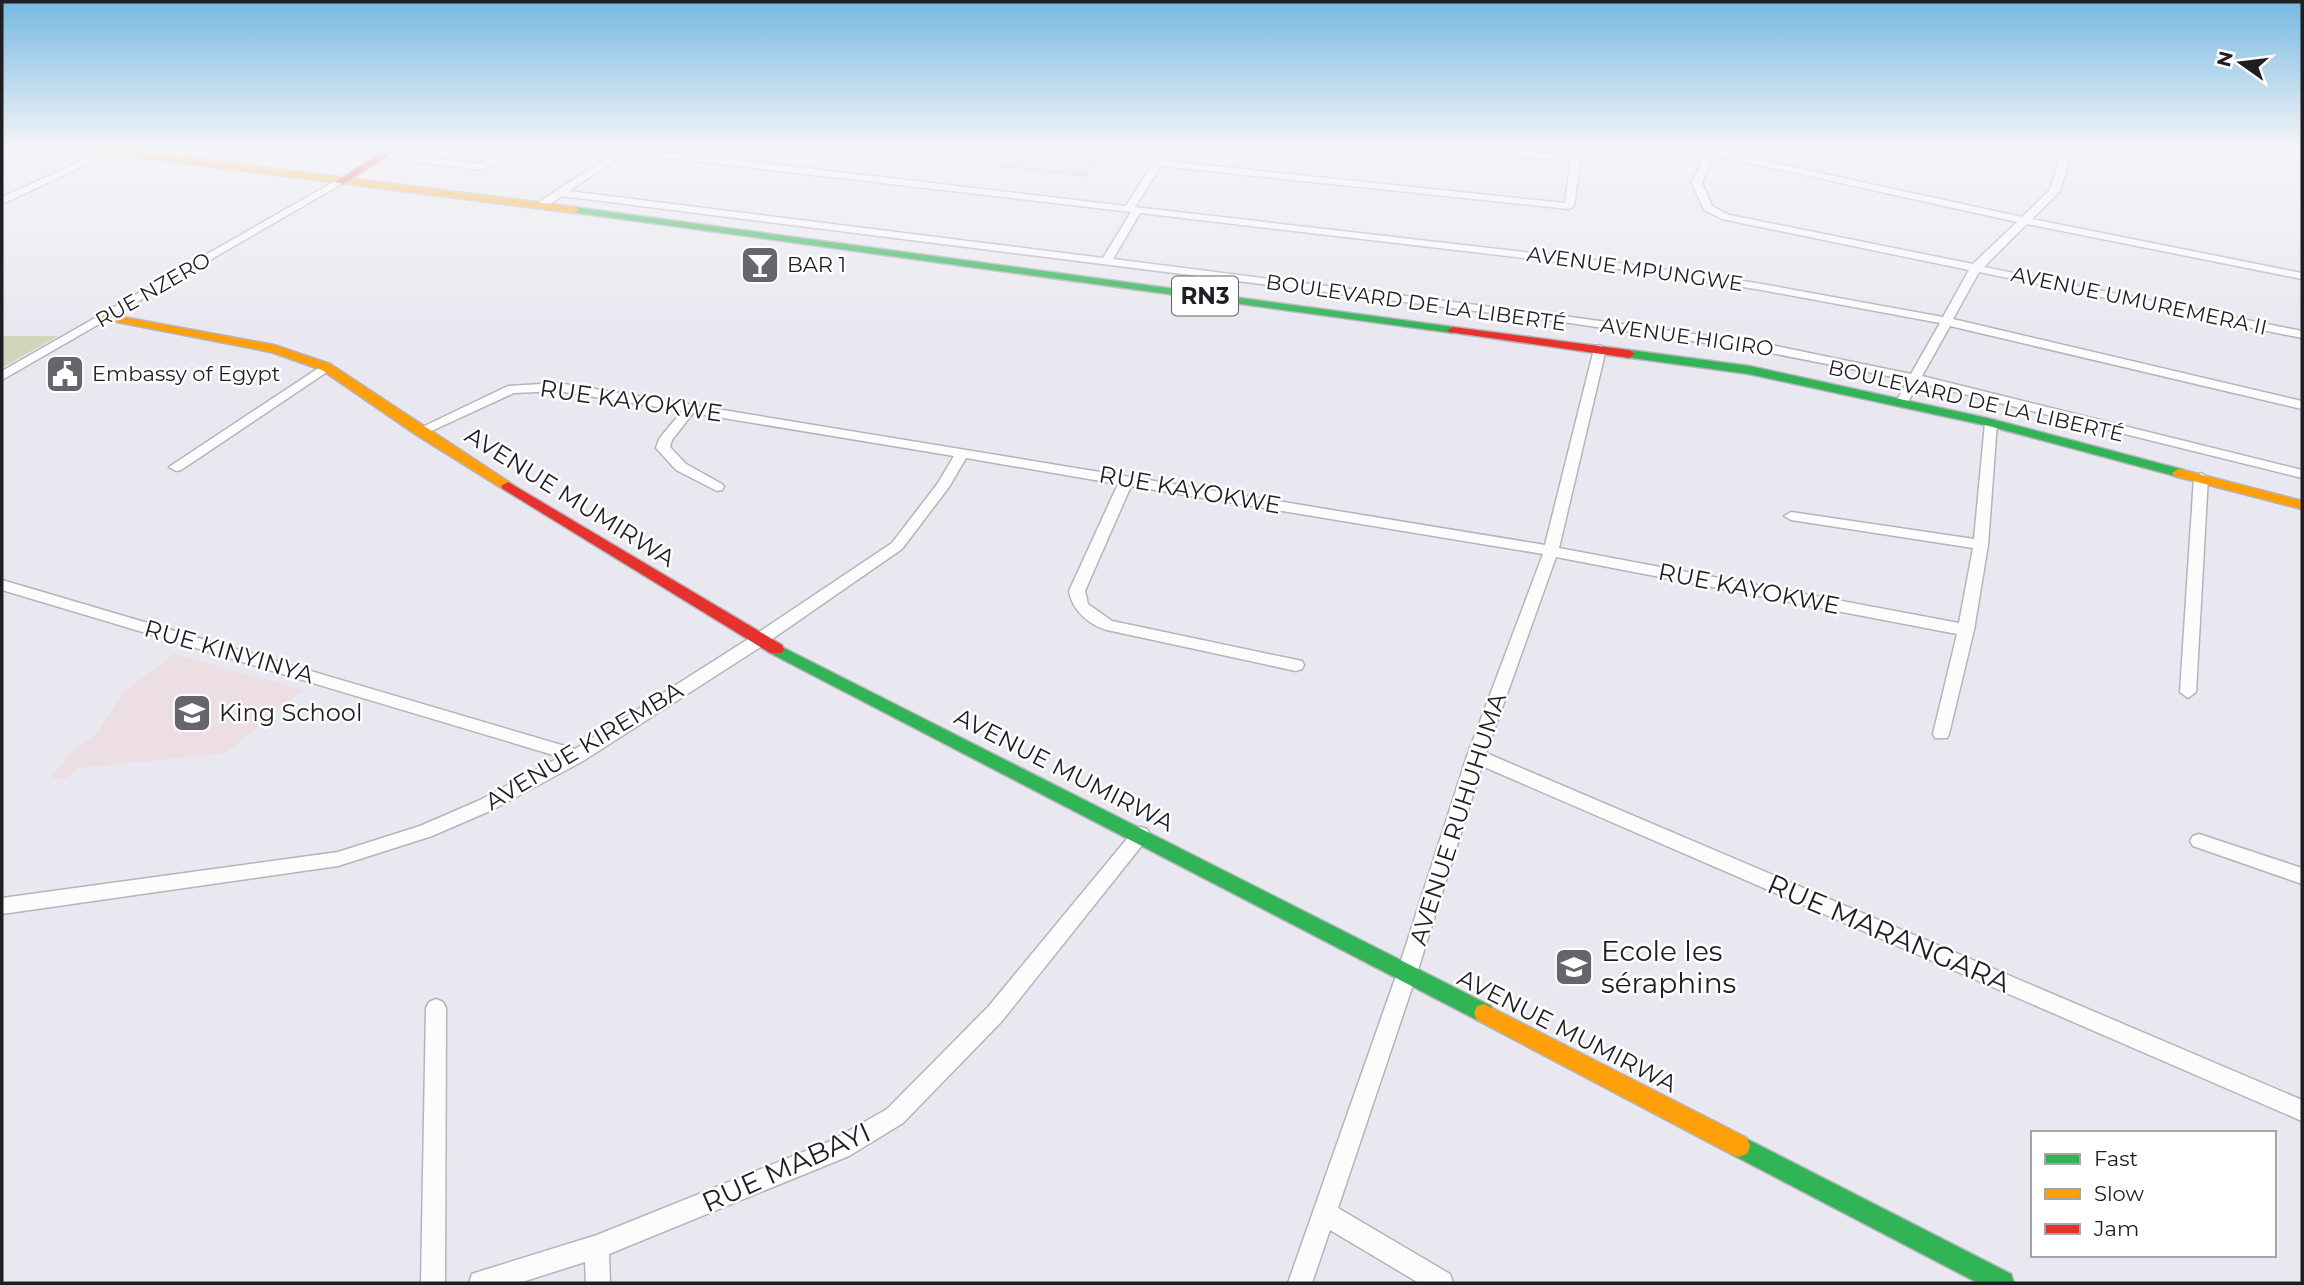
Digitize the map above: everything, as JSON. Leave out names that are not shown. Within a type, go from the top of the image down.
[{"type":"main road","name":"BOULEVARD DE LA LIBERTÉ","points":[[562,209],[1749,370],[1991,423],[2302,505]]},
{"type":"main road","name":"AVENUE MUMIRWA","points":[[106,317],[274,349],[326,367],[420,431],[759,640],[1141,834],[2002,1283]]},
{"type":"street","name":"RUE NZERO","points":[[2,376],[293,209]]},
{"type":"street","name":"AVENUE HIGIRO","points":[[687,209],[1670,333],[1833,359],[2302,474]]},
{"type":"street","points":[[1106,262],[1133,209]]},
{"type":"street","name":"AVENUE MPUNGWE","points":[[1133,209],[1627,267],[1768,288],[1945,320],[2302,405]]},
{"type":"street","name":"AVENUE UMUREMERA II","points":[[1709,209],[1715,214],[1826,240],[2302,335]]},
{"type":"street","points":[[1971,209],[2302,276]]},
{"type":"street","points":[[1902,402],[1976,268],[2038,209]]},
{"type":"street","name":"AVENUE RUHUHUMA","points":[[1300,1283],[1407,973],[1476,755],[1551,551],[1600,349]]},
{"type":"street","points":[[176,467],[326,367]]},
{"type":"street","name":"RUE KAYOKWE","points":[[420,431],[523,386],[558,387],[1551,551],[1966,630]]},
{"type":"street","points":[[690,409],[666,439],[663,448],[681,467],[717,487]]},
{"type":"street","points":[[1941,734],[1966,630],[1980,545],[1991,423]]},
{"type":"street","name":"AVENUE KIREMBA","points":[[2,906],[338,859],[426,831],[486,806],[577,756],[759,640],[897,546],[944,484],[963,453]]},
{"type":"street","points":[[2188,692],[2201,477]]},
{"type":"street","points":[[1127,479],[1077,591],[1077,600],[1085,611],[1107,625],[1296,665]]},
{"type":"street","points":[[1791,516],[1980,545]]},
{"type":"street","name":"RUE KINYINYA","points":[[2,585],[577,756]]},
{"type":"street","name":"RUE MARANGARA","points":[[1476,755],[2302,1111]]},
{"type":"street","name":"RUE MABAYI","points":[[481,1283],[597,1247],[841,1148],[895,1116],[995,1014],[1141,834]]},
{"type":"street","points":[[2199,841],[2302,876]]},
{"type":"street","points":[[433,1283],[436,1008]]},
{"type":"street","points":[[1323,1212],[1441,1283]]},
{"type":"street","points":[[597,1247],[598,1283]]},
{"type":"shaded area","name":"King School","points":[[174,654],[303,690],[226,753],[79,768],[68,778],[49,779],[75,749],[94,736],[125,691]]},
{"type":"green space","points":[[2,336],[58,336],[2,368]]},
{"type":"traffic: fast","points":[[574,210],[1453,330]]},
{"type":"traffic: fast","points":[[1629,354],[1749,370],[1991,423],[2179,473]]},
{"type":"traffic: fast","points":[[776,649],[1484,1013]]},
{"type":"traffic: fast","points":[[1739,1146],[2002,1283]]},
{"type":"traffic: slow","points":[[566,209],[574,210]]},
{"type":"traffic: slow","points":[[106,317],[274,349],[326,367],[420,431],[508,486]]},
{"type":"traffic: slow","points":[[2179,473],[2302,505]]},
{"type":"traffic: slow","points":[[1484,1013],[1739,1146]]},
{"type":"traffic: jam","points":[[1453,330],[1629,354]]},
{"type":"traffic: jam","points":[[508,486],[776,649]]},
{"type":"place","name":"BAR 1","points":[[760,265]]},
{"type":"place","name":"Embassy of Egypt","points":[[65,374]]},
{"type":"place","name":"King School","points":[[192,713]]},
{"type":"place","name":"Ecole les séraphins","points":[[1574,967]]}]
